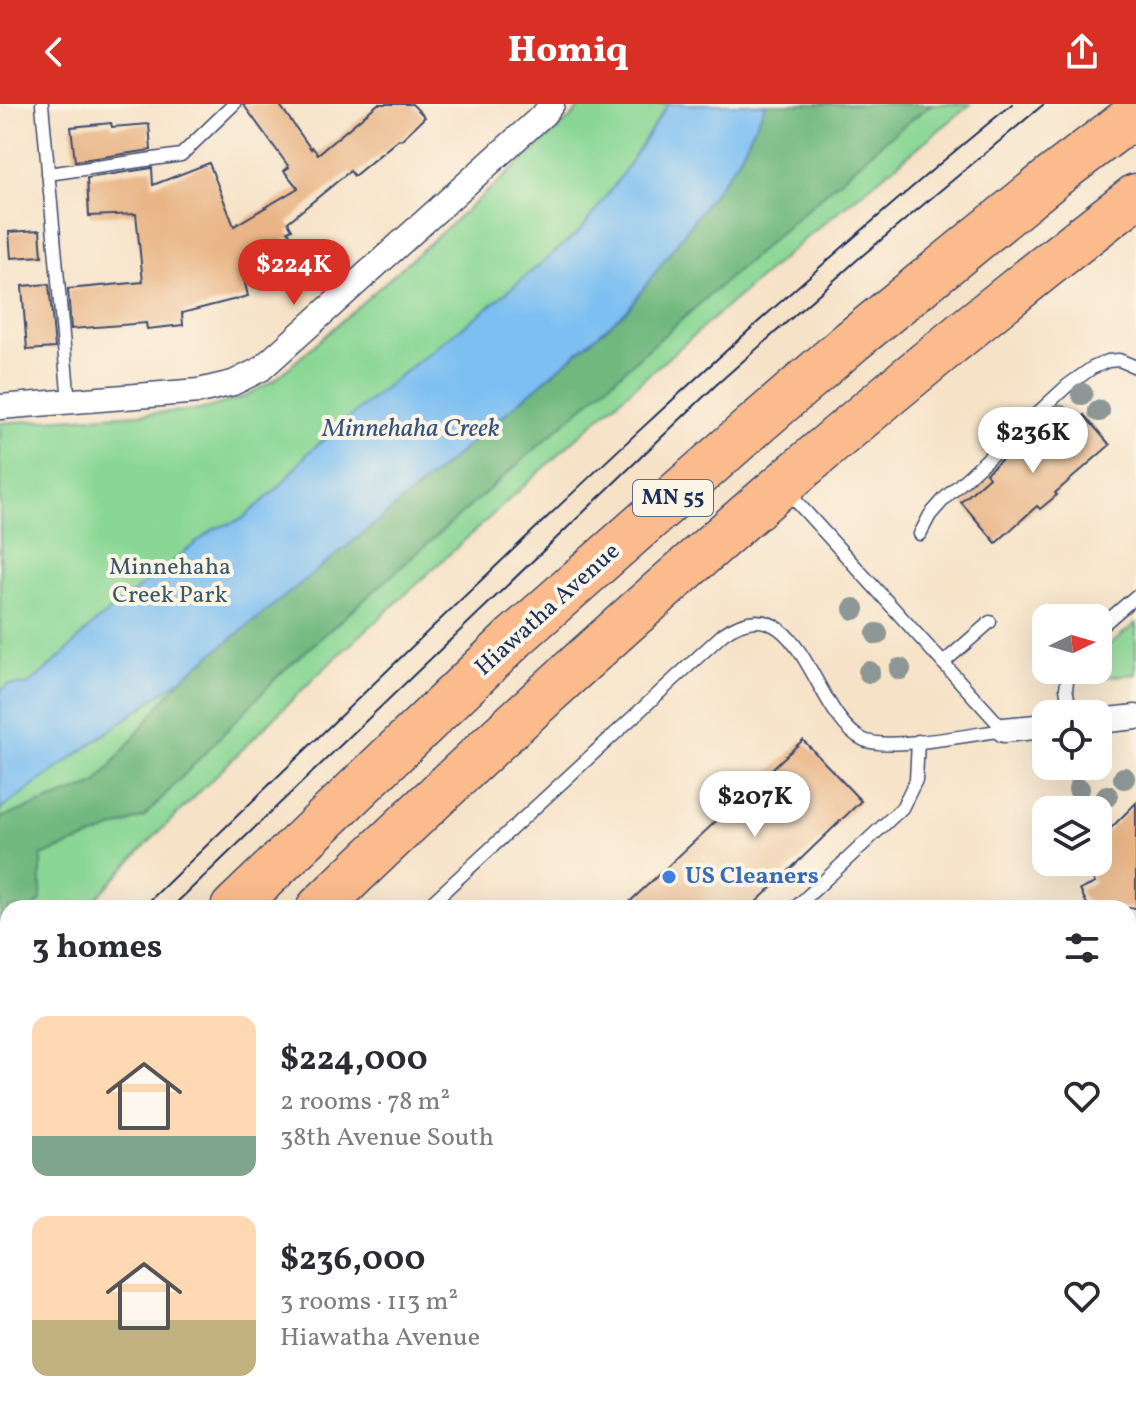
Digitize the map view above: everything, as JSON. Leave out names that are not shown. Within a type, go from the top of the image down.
[{"type":"highway","name":"Hiawatha Avenue","points":[[241,900],[515,637],[740,438],[852,341],[1053,177],[1136,114]]},
{"type":"highway","name":"MN 55","points":[[328,900],[577,667],[781,485],[1060,254],[1136,196]]},
{"type":"street","points":[[0,407],[199,391],[233,383],[261,369],[548,109]]},
{"type":"street","points":[[1112,720],[1136,717]]},
{"type":"street","points":[[1004,730],[1032,727]]},
{"type":"lane","points":[[42,104],[69,402]]},
{"type":"lane","points":[[48,174],[181,155],[234,104]]},
{"type":"lane","points":[[920,534],[930,515],[945,498],[1068,385],[1108,361],[1119,360],[1136,367]]},
{"type":"lane","points":[[781,485],[1004,730]]},
{"type":"lane","points":[[1112,617],[1136,596]]},
{"type":"lane","points":[[943,663],[990,622]]},
{"type":"lane","points":[[444,900],[723,634],[737,625],[769,623],[785,632],[839,716],[865,740],[894,745],[1004,730]]},
{"type":"lane","points":[[804,900],[902,808],[916,780],[918,741]]},
{"type":"green space","name":"Minnehaha Creek Park","points":[[580,104],[971,104],[807,237],[595,421],[318,674],[94,900],[0,900],[0,423],[200,410],[242,398],[276,379],[575,114]]},
{"type":"green space","points":[[766,104],[932,104],[883,142],[280,674],[144,817],[41,856],[41,900],[0,900],[0,818],[96,784],[181,679],[385,516],[628,309],[738,160]]},
{"type":"green space","points":[[1136,623],[1136,674],[1112,676],[1112,643]]},
{"type":"water","name":"Minnehaha Creek","points":[[668,104],[766,104],[738,160],[628,309],[385,516],[181,679],[0,810],[0,692],[7,685],[28,685],[90,627],[192,546],[214,529],[242,519],[280,486],[308,453],[581,230]]},
{"type":"building","points":[[243,104],[279,104],[311,149],[318,154],[378,104],[412,104],[425,117],[401,140],[354,176],[350,171],[288,222],[292,229],[288,231],[291,236],[241,266],[248,296],[182,313],[183,325],[147,329],[146,323],[71,329],[68,289],[143,282],[136,214],[89,216],[87,178],[152,168],[153,185],[209,163],[234,226],[298,188],[284,171],[289,167]]},
{"type":"building","points":[[111,123],[112,127],[149,124],[151,150],[75,161],[71,127]]},
{"type":"building","points":[[40,230],[42,256],[11,258],[9,232]]},
{"type":"building","points":[[49,284],[55,348],[27,350],[22,286]]},
{"type":"building","points":[[1084,415],[1110,445],[1055,493],[1057,495],[1040,509],[1037,506],[996,543],[961,502],[989,477],[986,473],[1045,422],[1059,437]]},
{"type":"building","points":[[803,740],[861,801],[758,900],[632,900]]},
{"type":"building","points":[[1136,803],[1136,900],[1085,900],[1080,890],[1095,883],[1092,876],[1112,876],[1112,827]]},
{"type":"tram line","points":[[150,900],[461,599],[677,396],[898,199],[1012,104]]},
{"type":"tram line","points":[[179,900],[716,385],[857,260],[1044,104]]},
{"type":"place","name":"US Cleaners","points":[[669,877]]}]
